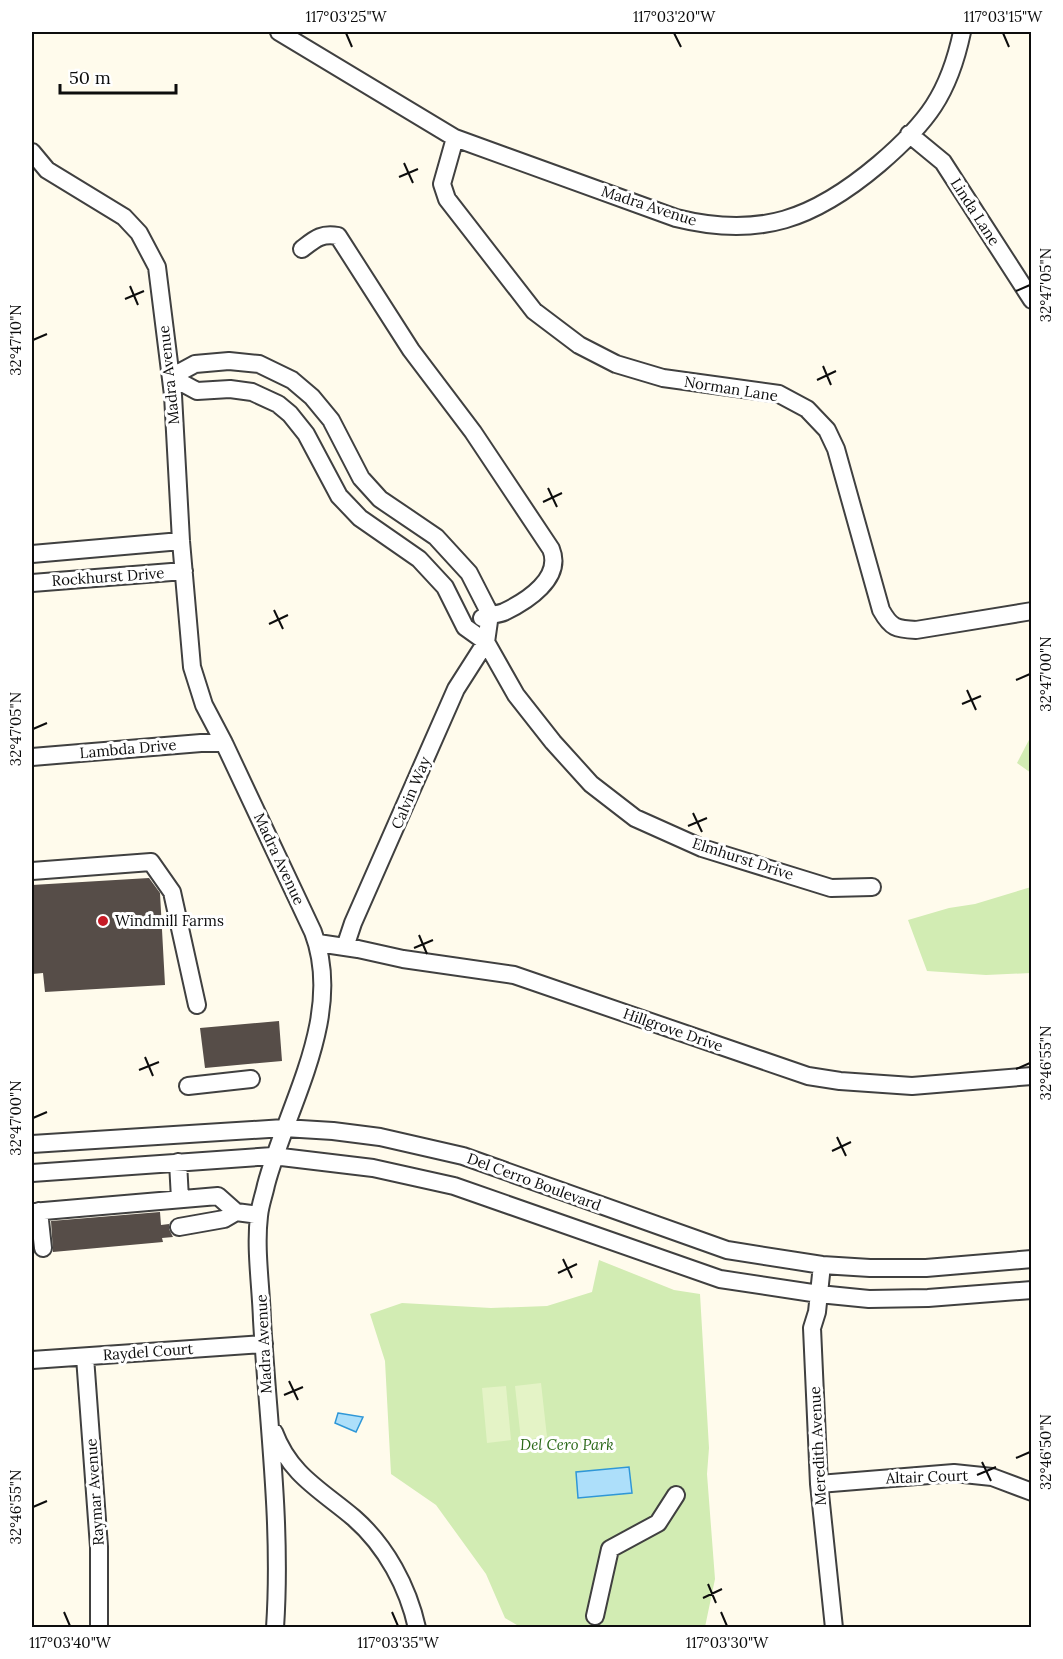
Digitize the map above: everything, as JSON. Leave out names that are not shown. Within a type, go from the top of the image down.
[{"type":"street","name":"Madra Avenue","points":[[279,32],[455,138],[675,218],[730,226],[775,222],[804,213],[823,205],[858,182],[897,148],[930,113],[945,87],[956,59],[962,32]]},
{"type":"street","name":"Linda Lane","points":[[909,134],[943,162],[1032,300]]},
{"type":"street","name":"Norman Lane","points":[[455,138],[442,184],[447,199],[534,311],[579,345],[616,364],[663,378],[779,394],[807,409],[827,430],[838,457],[880,610],[888,622],[898,629],[916,630],[1032,611]]},
{"type":"street","name":"Madra Avenue","points":[[32,152],[47,170],[124,217],[139,233],[157,267],[171,376],[192,667],[204,705],[318,943],[322,965],[322,1004],[311,1056],[273,1156],[259,1215],[268,1418],[278,1529],[275,1628]]},
{"type":"street","points":[[302,249],[314,239],[327,234],[338,236],[411,350],[473,432],[551,549],[554,556],[552,573],[535,592],[502,613],[490,614],[465,627]]},
{"type":"street","points":[[171,376],[195,364],[229,361],[259,364],[292,380],[312,397],[331,420],[361,478],[380,499],[436,537],[469,573],[490,614],[486,642]]},
{"type":"street","name":"Elmhurst Drive","points":[[171,376],[197,391],[230,389],[252,392],[278,404],[290,414],[306,434],[339,495],[360,518],[419,559],[445,587],[465,627],[486,642],[516,695],[553,742],[591,784],[635,818],[702,848],[831,888],[872,887]]},
{"type":"street","name":"Rockhurst Drive","points":[[32,554],[182,541]]},
{"type":"street","name":"Rockhurst Drive","points":[[32,583],[184,571]]},
{"type":"street","name":"Calvin Way","points":[[345,947],[353,923],[456,689],[486,642]]},
{"type":"street","name":"Lambda Drive","points":[[32,757],[224,743]]},
{"type":"street","points":[[32,871],[152,862],[172,892],[197,1005]]},
{"type":"street","name":"Hillgrove Drive","points":[[318,943],[403,959],[514,975],[808,1076],[840,1081],[912,1086],[1032,1076]]},
{"type":"street","points":[[188,1086],[251,1079]]},
{"type":"street","name":"Del Cerro Boulevard","points":[[32,1144],[284,1128],[333,1131],[380,1137],[433,1148],[497,1167],[727,1250],[822,1265],[870,1268],[926,1268],[1032,1258]]},
{"type":"street","name":"Del Cerro Boulevard","points":[[32,1173],[273,1156],[373,1168],[454,1186],[720,1279],[869,1299],[928,1298],[1032,1290]]},
{"type":"street","points":[[178,1162],[180,1199]]},
{"type":"street","points":[[43,1248],[35,1211],[218,1196],[236,1212],[259,1215]]},
{"type":"street","points":[[179,1227],[224,1219],[236,1212]]},
{"type":"street","name":"Meredith Avenue","points":[[822,1265],[817,1312],[812,1328],[819,1484],[834,1628]]},
{"type":"street","name":"Raydel Court","points":[[32,1360],[264,1344]]},
{"type":"street","name":"Raymar Avenue","points":[[85,1357],[99,1547],[99,1628]]},
{"type":"street","points":[[268,1418],[286,1458],[298,1473],[354,1518],[382,1550],[404,1588],[412,1606],[417,1628]]},
{"type":"street","name":"Altair Court","points":[[819,1484],[954,1473],[992,1477],[1032,1492]]},
{"type":"street","points":[[595,1616],[610,1549],[658,1523],[676,1495]]},
{"type":"green space","points":[[1031,736],[1032,773],[1017,763]]},
{"type":"green space","points":[[1031,887],[1031,973],[986,975],[927,971],[908,920],[949,908],[975,904]]},
{"type":"green space","name":"Del Cero Park","points":[[599,1260],[674,1290],[700,1294],[709,1448],[707,1474],[715,1579],[705,1627],[522,1628],[505,1618],[486,1574],[436,1505],[391,1474],[385,1361],[370,1314],[402,1303],[491,1308],[547,1306],[592,1292]]},
{"type":"green space","points":[[541,1383],[547,1437],[521,1440],[515,1386]]},
{"type":"green space","points":[[506,1386],[511,1440],[487,1443],[482,1388]]},
{"type":"water","points":[[338,1413],[363,1417],[356,1432],[335,1423]]},
{"type":"water","points":[[629,1467],[632,1493],[578,1498],[576,1472]]},
{"type":"building","points":[[149,878],[160,893],[165,985],[45,992],[43,973],[32,974],[32,885]]},
{"type":"building","points":[[279,1021],[282,1061],[205,1068],[200,1028]]},
{"type":"building","points":[[160,1212],[161,1225],[169,1224],[173,1237],[162,1238],[163,1242],[53,1252],[51,1221]]},
{"type":"place","name":"Windmill Farms","points":[[103,921]]}]
